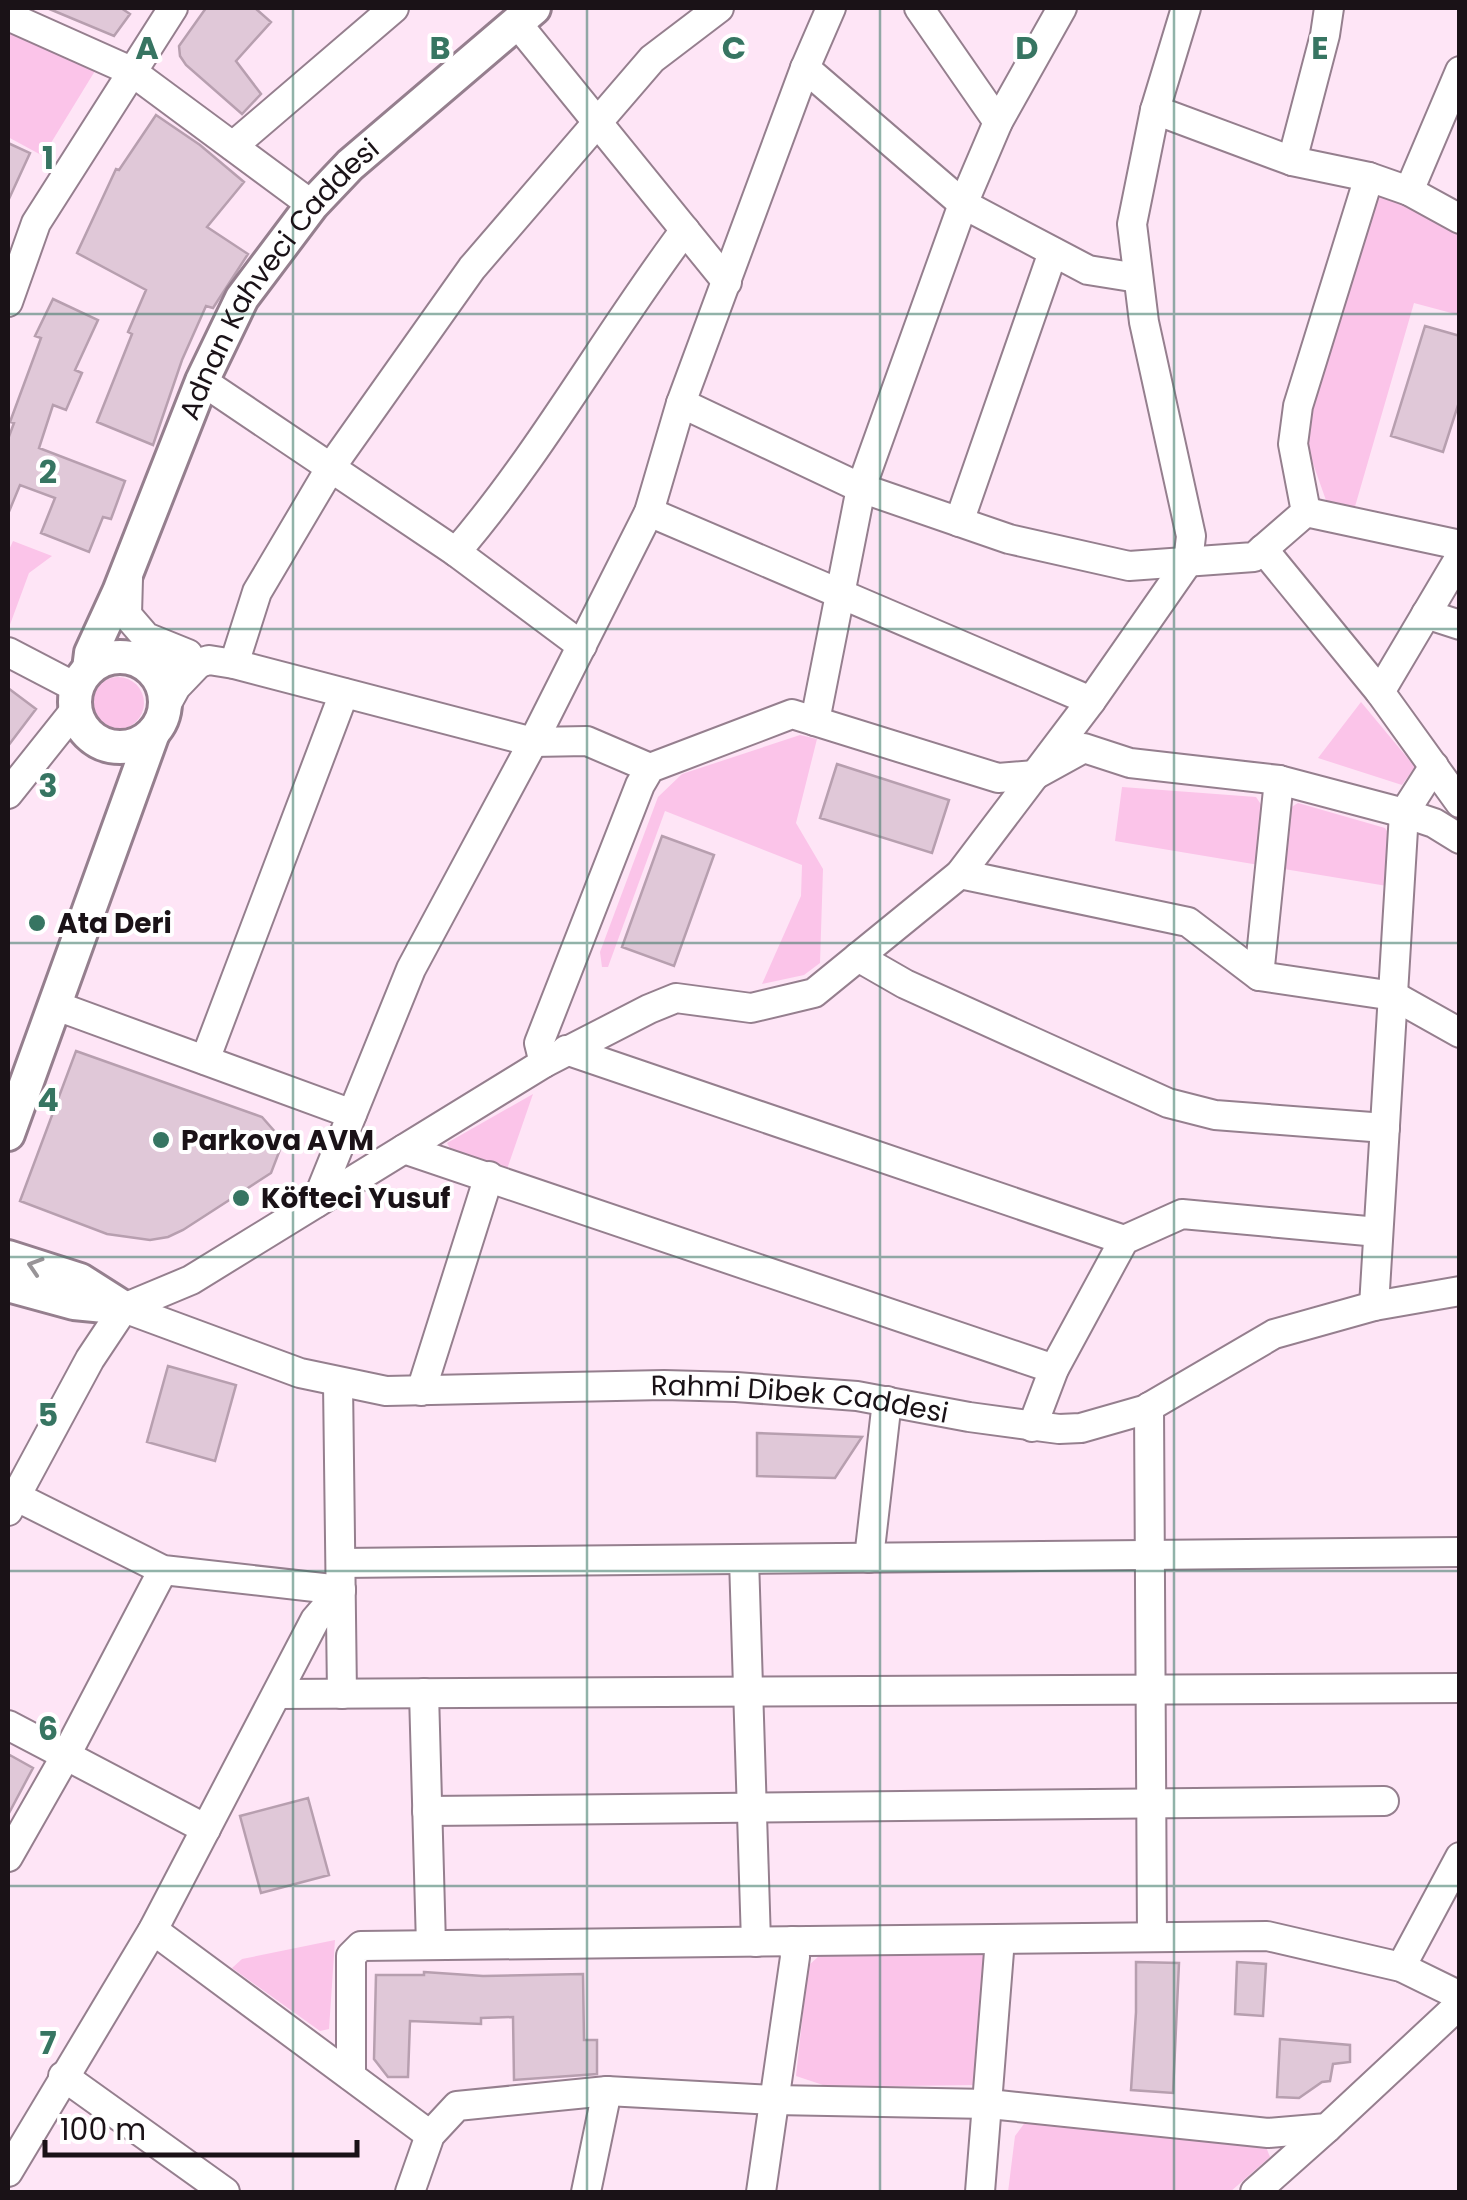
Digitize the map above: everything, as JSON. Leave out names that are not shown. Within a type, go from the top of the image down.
[{"type":"main road","name":"Adnan Kahveci Caddesi","points":[[80,689],[91,653],[202,382],[242,298],[312,206],[350,165],[518,12]]},
{"type":"main road","name":"Adnan Kahveci Caddesi","points":[[124,578],[130,659]]},
{"type":"main road","points":[[8,1134],[159,720],[158,680],[130,659],[99,662],[80,689],[88,735],[114,747],[142,742],[159,720]]},
{"type":"main road","points":[[114,747],[131,795]]},
{"type":"main road","name":"Rahmi Dibek Caddesi","points":[[8,1257],[80,1280],[124,1308]]},
{"type":"main road","name":"Rahmi Dibek Caddesi","points":[[8,1285],[74,1304],[124,1308]]},
{"type":"street","points":[[8,302],[36,223],[172,8]]},
{"type":"street","points":[[232,146],[394,8]]},
{"type":"street","points":[[159,720],[176,687],[214,662],[332,467],[472,268],[652,60],[720,8]]},
{"type":"street","points":[[316,1203],[411,969],[534,742],[649,512],[680,403],[831,8]]},
{"type":"street","points":[[919,8],[998,122]]},
{"type":"street","points":[[814,721],[861,488],[964,204],[998,122],[1062,8]]},
{"type":"street","points":[[1186,8],[1155,110],[1132,224],[1167,438],[1191,536],[1188,562],[1091,701],[960,874],[814,993],[751,1008],[676,998],[555,1056],[191,1280],[124,1308],[90,1359],[12,1503],[163,1570],[341,1577],[744,1559],[1460,1552]]},
{"type":"street","points":[[1292,161],[1326,35],[1329,8]]},
{"type":"street","points":[[518,12],[597,122],[727,282]]},
{"type":"street","points":[[8,16],[131,71],[312,206]]},
{"type":"street","points":[[805,68],[964,204],[1088,270],[1138,278]]},
{"type":"street","points":[[1409,190],[1460,71]]},
{"type":"street","points":[[1155,110],[1292,161],[1409,190],[1460,219]]},
{"type":"street","points":[[1306,512],[1293,444],[1298,406],[1369,177]]},
{"type":"street","points":[[456,552],[496,506],[632,300],[684,230]]},
{"type":"street","points":[[960,522],[1053,252]]},
{"type":"street","points":[[202,382],[456,552],[582,646]]},
{"type":"street","points":[[680,403],[861,488],[1009,540],[1129,566],[1254,557],[1306,512]]},
{"type":"street","points":[[649,512],[1091,701]]},
{"type":"street","points":[[1306,512],[1460,545]]},
{"type":"street","points":[[1263,550],[1380,692],[1460,803]]},
{"type":"street","points":[[1380,692],[1460,556]]},
{"type":"street","points":[[124,578],[127,615],[146,637],[214,662],[534,742],[586,741],[650,768],[792,714],[998,778],[1036,775],[1084,748],[1130,763],[1280,780],[1404,813],[1434,823],[1460,839]]},
{"type":"street","points":[[1426,614],[1460,625]]},
{"type":"street","points":[[8,652],[80,689],[8,794]]},
{"type":"street","points":[[130,659],[214,662]]},
{"type":"street","points":[[205,1060],[344,693]]},
{"type":"street","points":[[1374,1306],[1404,813],[1434,766]]},
{"type":"street","points":[[650,768],[539,1044],[555,1056],[1124,1240]]},
{"type":"street","points":[[1259,976],[1280,780]]},
{"type":"street","points":[[960,874],[1188,922],[1259,976],[1394,996],[1460,1032]]},
{"type":"street","points":[[858,957],[905,984],[1168,1103],[1216,1116],[1385,1128]]},
{"type":"street","points":[[54,1005],[352,1114]]},
{"type":"street","points":[[404,1149],[1054,1369]]},
{"type":"street","points":[[421,1391],[488,1176]]},
{"type":"street","points":[[1032,1427],[1054,1369],[1124,1240],[1182,1214],[1378,1232]]},
{"type":"street","name":"Rahmi Dibek Caddesi","points":[[124,1308],[300,1373],[386,1392],[664,1385],[820,1392],[1032,1427],[1081,1428],[1148,1406],[1274,1334],[1374,1306],[1460,1290]]},
{"type":"street","points":[[338,1383],[342,1694]]},
{"type":"street","points":[[869,1558],[887,1401]]},
{"type":"street","points":[[1148,1406],[1152,1937]]},
{"type":"street","points":[[744,1559],[756,1942]]},
{"type":"street","points":[[8,1857],[163,1570]]},
{"type":"street","points":[[8,2172],[153,1930],[341,1577]]},
{"type":"street","points":[[277,1694],[1460,1688]]},
{"type":"street","points":[[424,1693],[431,1945]]},
{"type":"street","points":[[8,1725],[206,1828]]},
{"type":"street","points":[[427,1811],[1384,1800]]},
{"type":"street","points":[[1401,1967],[1460,1858]]},
{"type":"street","points":[[153,1930],[430,2135]]},
{"type":"street","points":[[350,2076],[351,1956],[361,1946],[1267,1936],[1401,1967],[1460,1996]]},
{"type":"street","points":[[980,2192],[1000,1939]]},
{"type":"street","points":[[761,2192],[794,1957],[792,1941]]},
{"type":"street","points":[[1256,2192],[1460,2004]]},
{"type":"street","points":[[63,2076],[226,2192]]},
{"type":"street","points":[[410,2192],[430,2135],[457,2106],[607,2091],[774,2100],[989,2104],[1268,2133],[1327,2128]]},
{"type":"street","points":[[586,2192],[607,2091]]},
{"type":"shaded area","points":[[12,30],[98,66],[43,156],[8,137],[8,38]]},
{"type":"shaded area","points":[[1378,192],[1408,202],[1459,232],[1459,315],[1414,303],[1354,510],[1328,506],[1304,438]]},
{"type":"shaded area","points":[[13,541],[52,556],[29,573],[8,630],[8,552]]},
{"type":"shaded area","points":[[118,677],[137,684],[144,703],[137,722],[118,729],[99,722],[92,703],[99,684]]},
{"type":"shaded area","points":[[1361,702],[1415,767],[1402,785],[1318,758]]},
{"type":"shaded area","points":[[800,735],[817,739],[796,823],[823,869],[820,963],[804,975],[762,984],[801,896],[802,865],[665,811],[608,967],[602,967],[600,952],[658,797],[682,774]]},
{"type":"shaded area","points":[[1122,787],[1256,797],[1264,809],[1259,865],[1115,841]]},
{"type":"shaded area","points":[[1298,803],[1385,828],[1392,839],[1387,886],[1284,869],[1290,808]]},
{"type":"shaded area","points":[[533,1094],[506,1172],[453,1154],[447,1143]]},
{"type":"shaded area","points":[[335,1940],[329,2029],[320,2031],[232,1968],[242,1959]]},
{"type":"shaded area","points":[[985,1954],[985,2068],[974,2085],[829,2087],[796,2076],[808,1966],[819,1956]]},
{"type":"shaded area","points":[[1026,2121],[1266,2147],[1270,2157],[1230,2192],[1008,2192],[1015,2136]]},
{"type":"building","points":[[47,8],[121,8],[130,14],[114,36]]},
{"type":"building","points":[[206,8],[255,8],[271,22],[236,61],[261,94],[242,114],[180,56],[179,46]]},
{"type":"building","points":[[156,115],[244,182],[207,227],[248,254],[213,308],[206,306],[182,360],[153,445],[97,422],[146,290],[77,253],[116,169],[119,170]]},
{"type":"building","points":[[8,143],[30,153],[8,201]]},
{"type":"building","points":[[53,299],[98,320],[75,370],[82,373],[66,410],[53,405],[39,448],[125,481],[111,519],[103,517],[89,552],[41,533],[55,498],[20,485],[8,514],[8,439],[14,423],[10,422],[41,338],[35,336]]},
{"type":"building","points":[[1425,326],[1460,336],[1460,399],[1443,452],[1391,436]]},
{"type":"building","points":[[8,688],[36,709],[8,746]]},
{"type":"building","points":[[837,764],[949,800],[932,853],[820,818]]},
{"type":"building","points":[[662,836],[714,855],[674,966],[622,947]]},
{"type":"building","name":"Parkova AVM","points":[[76,1051],[262,1117],[276,1133],[281,1147],[271,1173],[183,1230],[150,1240],[107,1234],[20,1201]]},
{"type":"building","points":[[168,1366],[236,1385],[215,1461],[147,1442]]},
{"type":"building","points":[[757,1433],[862,1437],[835,1478],[757,1476]]},
{"type":"building","points":[[8,1754],[33,1768],[8,1815]]},
{"type":"building","points":[[308,1798],[329,1875],[261,1893],[240,1816]]},
{"type":"building","points":[[1136,1962],[1179,1963],[1173,2093],[1131,2090]]},
{"type":"building","points":[[1237,1962],[1266,1964],[1263,2016],[1235,2014]]},
{"type":"building","points":[[424,1972],[483,1976],[583,1974],[584,2040],[597,2040],[597,2074],[514,2080],[513,2017],[481,2018],[481,2024],[410,2021],[408,2077],[388,2077],[374,2059],[376,1975]]},
{"type":"building","points":[[1280,2039],[1350,2045],[1350,2062],[1333,2064],[1330,2081],[1299,2098],[1277,2097]]},
{"type":"place","name":"Ata Deri","points":[[37,923]]},
{"type":"place","name":"Parkova AVM","points":[[161,1140]]},
{"type":"place","name":"Köfteci Yusuf","points":[[241,1198]]}]
